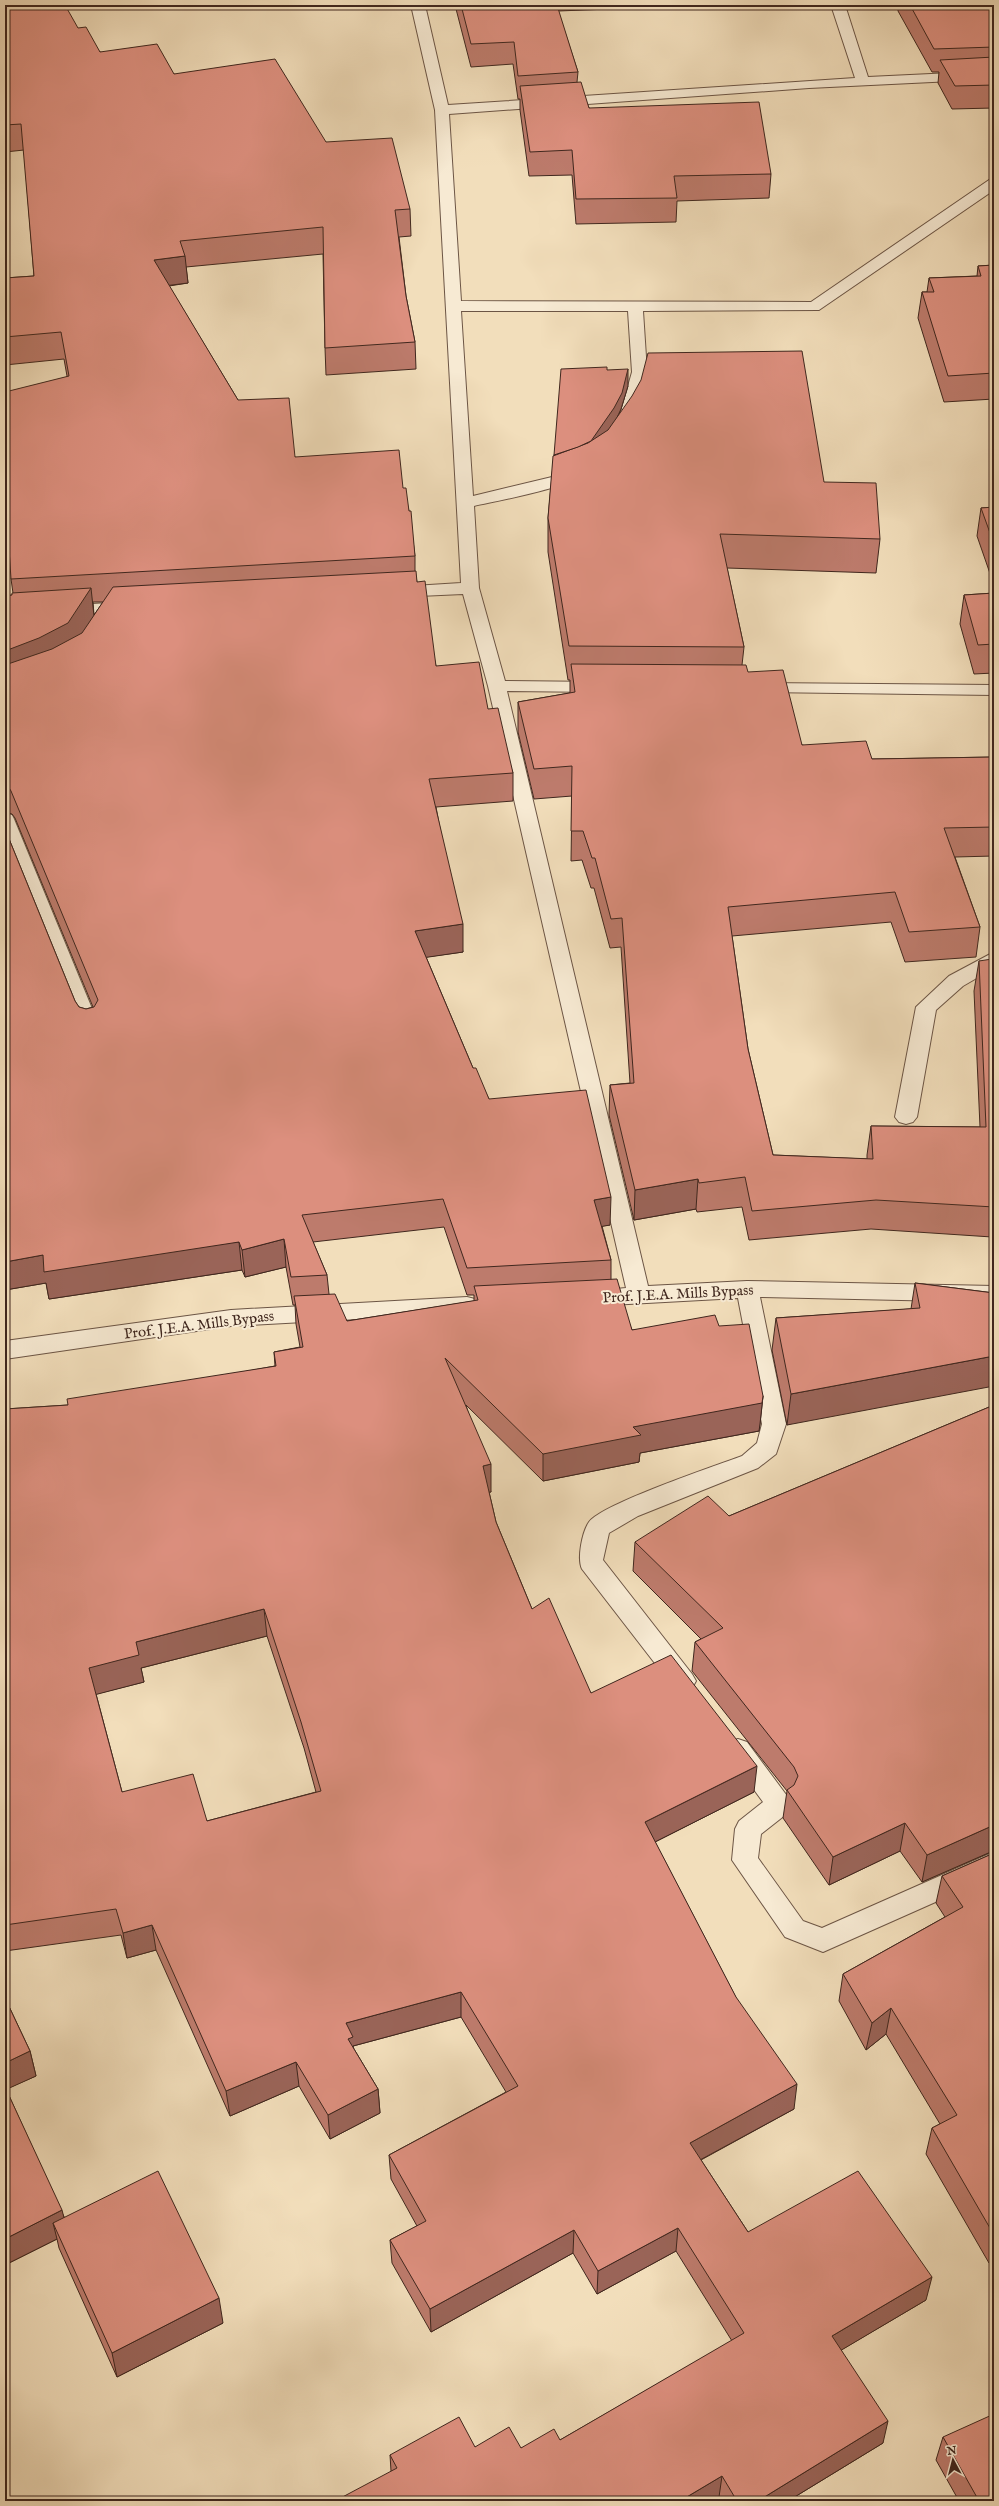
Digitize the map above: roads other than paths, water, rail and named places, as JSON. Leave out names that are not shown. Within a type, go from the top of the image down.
[{"type":"street","points":[[418,5],[442,110],[470,588],[497,686],[639,1296]]},
{"type":"street","points":[[838,5],[863,82]]},
{"type":"street","points":[[442,110],[863,82],[994,76]]},
{"type":"street","points":[[454,306],[814,307],[994,183]]},
{"type":"street","points":[[623,425],[638,391],[641,365],[635,307]]},
{"type":"street","points":[[466,503],[558,480],[596,463]]},
{"type":"street","points":[[384,593],[470,588]]},
{"type":"street","points":[[5,614],[141,607]]},
{"type":"street","points":[[97,628],[110,608]]},
{"type":"street","points":[[497,686],[615,687]]},
{"type":"street","points":[[742,688],[994,690]]},
{"type":"street","points":[[5,819],[90,1028]]},
{"type":"street","points":[[906,1116],[926,1007],[956,981],[994,959]]},
{"type":"street","points":[[698,1699],[591,1562],[598,1528],[630,1509],[750,1462],[768,1448],[774,1424],[747,1289]]},
{"type":"street","name":"Prof. J.E.A. Mills Bypass","points":[[575,1299],[747,1289],[994,1294]]},
{"type":"street","name":"Prof. J.E.A. Mills Bypass","points":[[5,1350],[231,1318],[487,1304]]},
{"type":"street","points":[[722,1730],[780,1804],[748,1829],[745,1860],[794,1929],[824,1940],[994,1864]]}]
